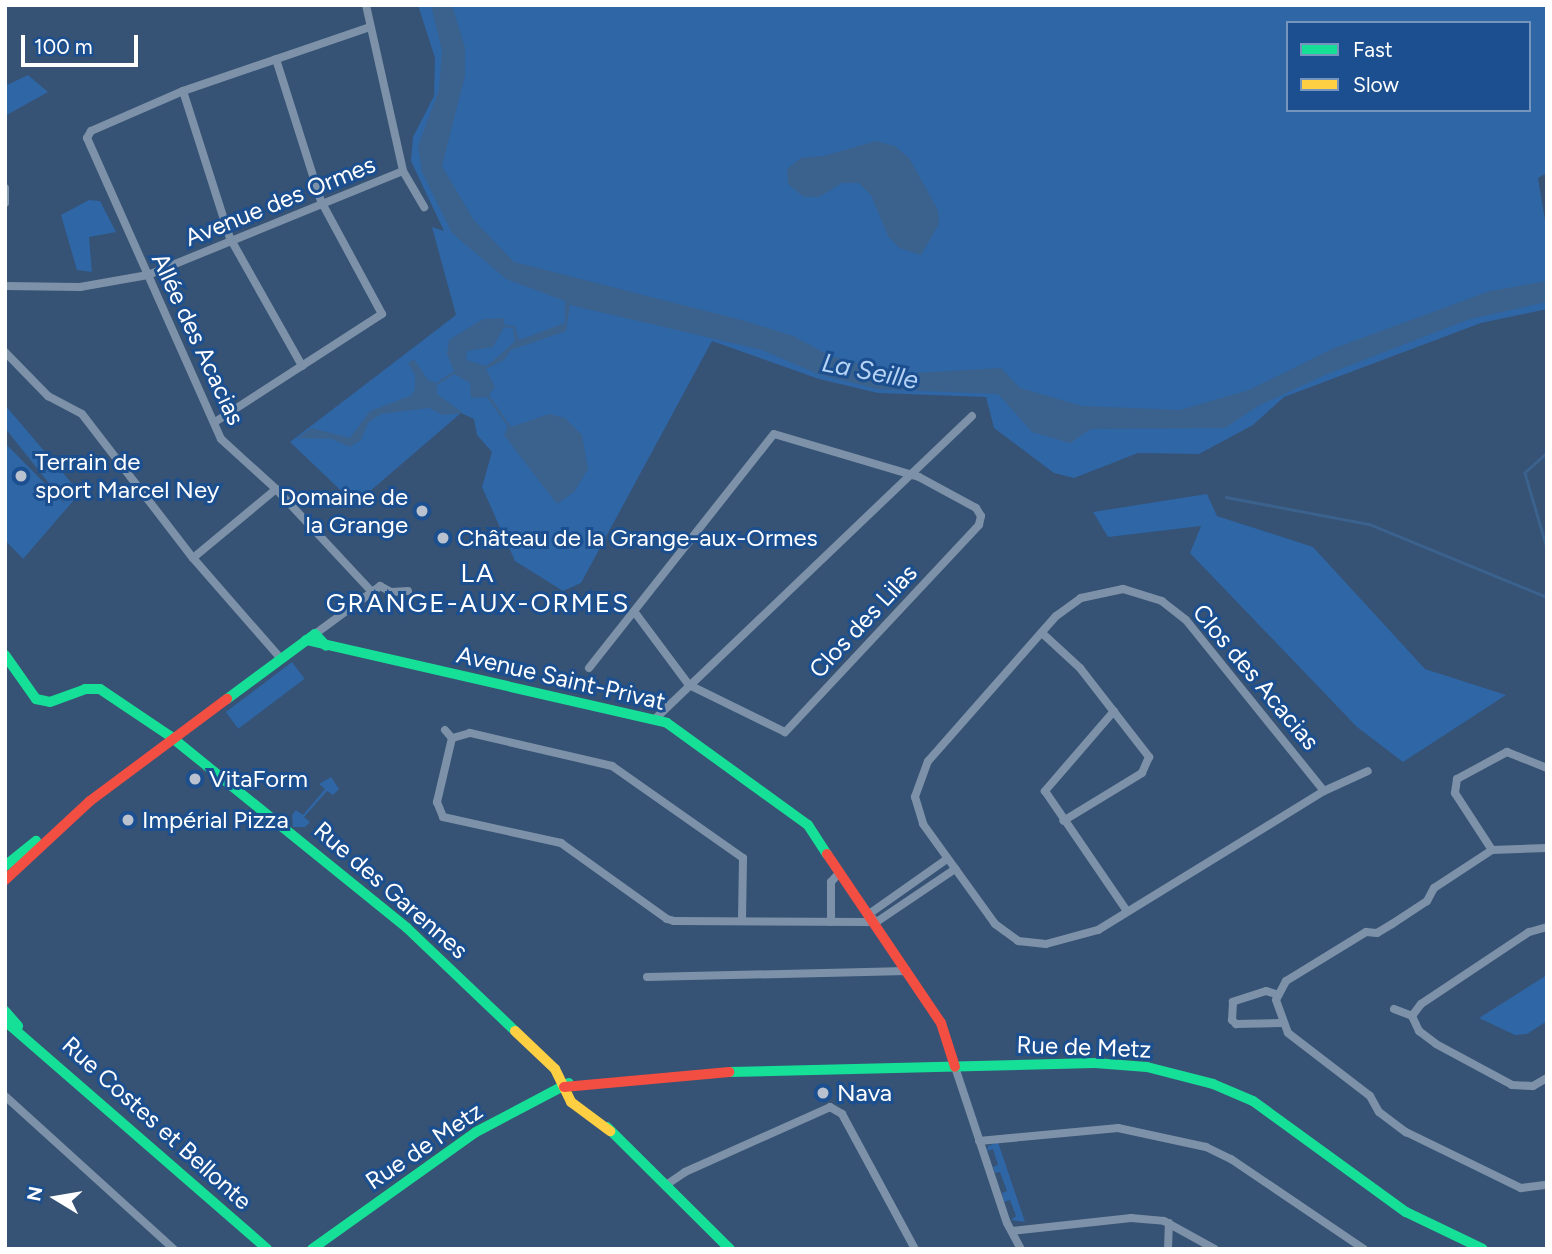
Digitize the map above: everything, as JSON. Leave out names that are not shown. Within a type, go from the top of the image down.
[{"type":"street","points":[[366,5],[403,171],[424,207]]},
{"type":"street","points":[[302,366],[232,242],[183,91],[370,27]]},
{"type":"street","points":[[215,422],[382,314],[322,204],[276,59]]},
{"type":"street","name":"Allée des Acacias","points":[[183,91],[87,135],[221,439],[276,489],[372,592]]},
{"type":"street","name":"Avenue des Ormes","points":[[5,286],[80,287],[148,275],[403,171]]},
{"type":"street","points":[[5,188],[5,203]]},
{"type":"street","points":[[5,352],[48,396],[82,414],[193,558],[281,659]]},
{"type":"street","points":[[656,718],[972,416]]},
{"type":"street","name":"Clos des Lilas","points":[[589,668],[636,614],[770,435],[781,434],[910,475],[976,508],[981,516],[979,525],[791,728],[778,731],[689,685],[636,614]]},
{"type":"street","points":[[193,558],[276,489]]},
{"type":"street","points":[[5,866],[380,586],[391,592],[408,591]]},
{"type":"street","name":"Clos des Acacias","points":[[1324,791],[1186,620],[1162,601],[1123,589],[1092,594],[1063,609],[920,775],[915,797],[919,816],[947,859],[1001,931],[1027,943],[1082,937],[1324,791],[1368,771]]},
{"type":"street","points":[[1042,633],[1080,668],[1147,750],[1147,767],[1063,821]]},
{"type":"street","name":"Avenue Saint-Privat","points":[[311,637],[326,646],[656,718],[790,809],[815,834],[941,1023],[955,1067]]},
{"type":"street","name":"Rue des Garennes","points":[[5,655],[42,702],[96,688],[174,739],[386,908],[555,1069],[570,1102],[610,1131],[730,1249]]},
{"type":"street","points":[[1114,711],[1046,788],[1047,799],[1127,911]]},
{"type":"street","points":[[445,730],[452,738]]},
{"type":"street","points":[[452,738],[470,733],[612,766],[743,858],[742,921]]},
{"type":"street","points":[[452,738],[437,802],[443,817],[561,844],[667,919],[831,922],[872,918],[955,869]]},
{"type":"street","points":[[1492,850],[1455,793],[1457,779],[1507,752],[1547,768]]},
{"type":"street","points":[[5,880],[75,813]]},
{"type":"street","points":[[1547,848],[1492,850],[1434,888],[1427,901],[1286,981],[1276,994],[1281,1023],[1292,1037],[1370,1096],[1380,1112],[1406,1132],[1521,1188],[1547,1185]]},
{"type":"street","points":[[872,918],[947,859]]},
{"type":"street","points":[[831,922],[831,882],[840,873]]},
{"type":"street","points":[[1412,1016],[1421,1004],[1529,932],[1547,927]]},
{"type":"street","points":[[647,977],[907,971]]},
{"type":"street","points":[[1276,994],[1266,991],[1233,1002],[1232,1020],[1236,1024],[1281,1023]]},
{"type":"street","points":[[1394,1009],[1412,1016],[1419,1031],[1436,1044],[1512,1085],[1526,1088],[1547,1078]]},
{"type":"street","name":"Rue Costes et Bellonte","points":[[5,1011],[20,1029],[267,1249]]},
{"type":"street","name":"Rue Costes et Bellonte","points":[[5,1021],[20,1029]]},
{"type":"street","name":"Rue de Metz","points":[[312,1249],[476,1132],[564,1087],[718,1072],[1121,1064],[1213,1084],[1289,1123],[1422,1222],[1483,1249]]},
{"type":"street","points":[[955,1067],[979,1141],[1021,1249]]},
{"type":"street","points":[[5,1096],[174,1249]]},
{"type":"street","points":[[666,1185],[685,1171],[823,1107],[842,1114],[915,1249]]},
{"type":"street","points":[[979,1141],[1118,1128],[1206,1147],[1231,1159],[1364,1249]]},
{"type":"street","points":[[1012,1231],[1131,1218],[1170,1223],[1215,1249]]},
{"type":"street","points":[[1168,1249],[1170,1223]]},
{"type":"shaded area","points":[[418,5],[1547,5],[1547,173],[1538,178],[1547,232],[1547,309],[1481,323],[1284,397],[1253,425],[1199,454],[1138,453],[1074,478],[1054,473],[994,428],[986,397],[878,393],[819,379],[712,341],[581,583],[563,591],[515,561],[482,487],[492,452],[477,435],[474,419],[461,413],[355,504],[290,442],[456,315],[432,227],[444,231],[411,161],[413,137],[434,96],[435,58]]},
{"type":"shaded area","points":[[28,75],[48,92],[5,116],[5,86]]},
{"type":"shaded area","points":[[89,200],[100,201],[116,232],[89,237],[92,272],[77,270],[61,215]]},
{"type":"shaded area","name":"Terrain de sport Marcel Ney","points":[[5,405],[80,493],[23,559],[5,540],[5,443],[67,506],[5,428]]},
{"type":"shaded area","points":[[1207,494],[1217,516],[1313,547],[1425,669],[1506,695],[1403,762],[1357,727],[1190,553],[1201,526],[1108,537],[1093,512]]},
{"type":"shaded area","points":[[292,662],[305,679],[238,729],[226,712]]},
{"type":"shaded area","points":[[331,777],[339,789],[333,795],[327,791],[304,817],[310,822],[305,827],[293,827],[292,815],[296,810],[303,815],[325,789],[319,784]]},
{"type":"shaded area","points":[[1547,975],[1547,1021],[1527,1034],[1515,1035],[1479,1018]]},
{"type":"shaded area","points":[[998,1142],[1025,1222],[1011,1220],[1016,1216],[1010,1200],[1004,1202],[1002,1193],[1007,1191],[1000,1172],[995,1173],[993,1167],[998,1165],[993,1149],[987,1151],[988,1146]]},
{"type":"water","name":"La Seille","points":[[431,5],[452,5],[465,48],[465,76],[442,166],[473,219],[514,262],[745,321],[793,336],[830,356],[899,374],[1001,368],[1020,388],[1082,406],[1180,410],[1249,390],[1332,349],[1490,291],[1547,281],[1547,302],[1470,319],[1325,375],[1258,406],[1225,428],[1091,429],[1070,443],[1032,432],[998,394],[877,389],[818,374],[762,350],[570,305],[566,331],[511,350],[504,360],[486,369],[495,387],[489,395],[511,427],[549,414],[565,418],[582,435],[588,469],[574,492],[557,504],[504,435],[508,427],[487,397],[471,398],[470,383],[454,374],[437,385],[437,394],[463,413],[443,415],[429,408],[381,414],[368,423],[361,440],[350,447],[332,439],[297,438],[312,428],[350,438],[370,411],[410,396],[415,390],[415,375],[408,363],[414,359],[428,380],[436,383],[454,371],[447,354],[449,340],[483,319],[503,318],[505,325],[515,326],[519,340],[565,323],[565,301],[506,279],[452,233],[422,172],[418,146],[439,90],[442,51]],"holes":[[[504,327],[513,328],[515,341],[486,366],[466,360],[467,351],[493,347]]]},
{"type":"water","points":[[876,141],[895,146],[909,158],[938,210],[939,224],[921,255],[899,248],[888,236],[871,195],[859,183],[842,183],[819,197],[804,197],[788,184],[787,169],[801,158],[824,156]]},
{"type":"waterway","points":[[1547,453],[1525,473],[1547,548]]},
{"type":"waterway","points":[[1226,497],[1369,524],[1547,597]]},
{"type":"traffic: fast","points":[[227,699],[315,634],[326,646]]},
{"type":"traffic: fast","points":[[306,640],[667,723],[808,825],[827,854]]},
{"type":"traffic: fast","points":[[5,655],[36,699],[50,702],[85,689],[100,689],[170,736],[407,928],[515,1031]]},
{"type":"traffic: fast","points":[[5,866],[36,841]]},
{"type":"traffic: fast","points":[[5,1011],[18,1026]]},
{"type":"traffic: fast","points":[[5,1021],[267,1249]]},
{"type":"traffic: fast","points":[[729,1072],[1095,1063],[1147,1067],[1213,1084],[1253,1101],[1406,1212],[1483,1249]]},
{"type":"traffic: fast","points":[[312,1249],[476,1132],[569,1083]]},
{"type":"traffic: fast","points":[[607,1127],[730,1249]]},
{"type":"traffic: slow","points":[[515,1031],[555,1069],[571,1102],[610,1131]]},
{"type":"traffic: jam","points":[[5,880],[90,801],[227,699]]},
{"type":"traffic: jam","points":[[827,854],[941,1023],[955,1067]]},
{"type":"traffic: jam","points":[[564,1087],[729,1072]]},
{"type":"place","name":"Terrain de sport Marcel Ney","points":[[21,476]]},
{"type":"place","name":"Domaine de la Grange","points":[[422,511]]},
{"type":"place","name":"Château de la Grange-aux-Ormes","points":[[443,538]]},
{"type":"place","name":"VitaForm","points":[[195,779]]},
{"type":"place","name":"Impérial Pizza","points":[[128,820]]},
{"type":"place","name":"Nava","points":[[823,1093]]},
{"type":"district","name":"LA GRANGE-AUX-ORMES","points":[[478,589]]}]
